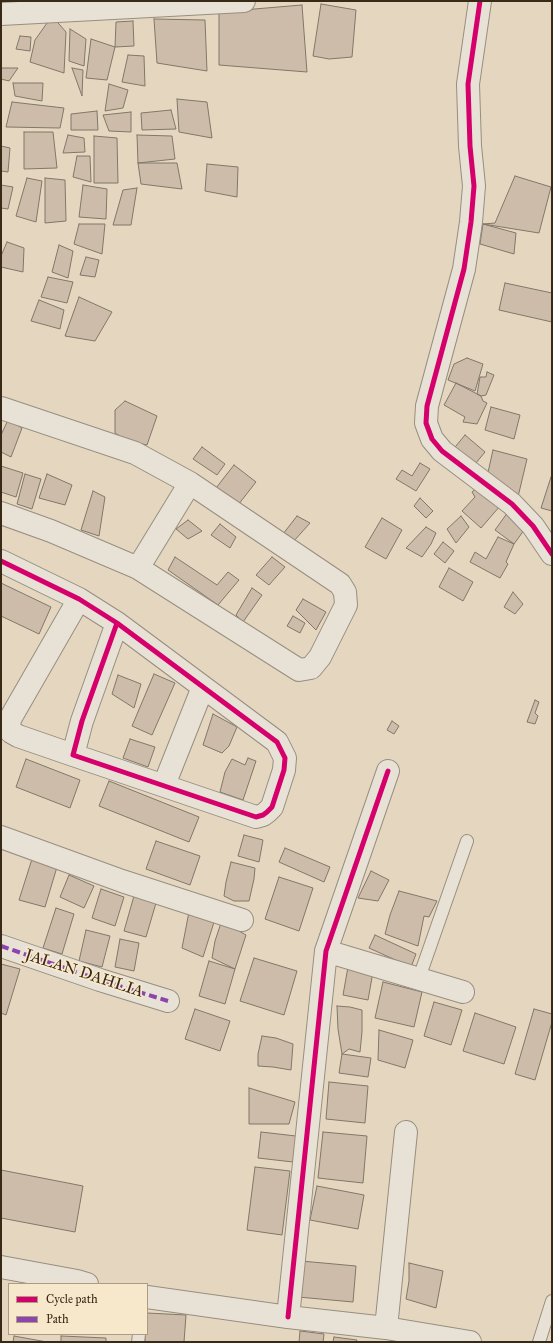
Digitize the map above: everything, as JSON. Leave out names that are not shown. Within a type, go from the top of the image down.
[{"type":"street","points":[[1,14],[181,2],[244,1]]},
{"type":"street","points":[[480,1],[468,84],[470,146],[474,186],[471,222],[464,269],[427,406],[426,423],[432,439],[442,451],[512,504],[532,526],[552,554]]},
{"type":"street","points":[[1,408],[135,453],[190,483],[340,584],[345,592],[346,604],[320,657],[311,668],[299,670],[138,568],[51,531],[1,513]]},
{"type":"street","points":[[138,568],[190,483]]},
{"type":"street","points":[[1,561],[79,599],[117,623],[277,742],[284,758],[284,770],[272,807],[263,815],[256,816],[73,755],[18,736],[11,732],[9,728],[10,719],[79,599]]},
{"type":"street","points":[[73,755],[82,721],[117,623]]},
{"type":"street","points":[[164,785],[203,687]]},
{"type":"street","points":[[288,1317],[326,950],[388,771]]},
{"type":"street","points":[[1,837],[122,881],[242,920]]},
{"type":"street","name":"JALAN DAHLIA","points":[[1,946],[100,980],[168,1000]]},
{"type":"street","points":[[326,950],[463,992]]},
{"type":"street","points":[[386,1328],[406,1132]]},
{"type":"street","points":[[1,1267],[82,1283]]},
{"type":"street","points":[[148,1297],[288,1317],[386,1328],[432,1339],[470,1342]]},
{"type":"lane","points":[[419,978],[467,841]]},
{"type":"lane","points":[[539,1342],[552,1301]]},
{"type":"building","points":[[321,4],[356,10],[352,57],[329,59],[313,56]]},
{"type":"building","points":[[302,5],[307,72],[219,65],[219,12]]},
{"type":"building","points":[[52,16],[66,32],[64,73],[30,62],[35,40]]},
{"type":"building","points":[[154,19],[205,20],[207,71],[157,63]]},
{"type":"building","points":[[133,21],[134,46],[115,47],[116,22]]},
{"type":"building","points":[[70,29],[86,39],[84,66],[69,61]]},
{"type":"building","points":[[20,36],[31,37],[30,51],[16,49]]},
{"type":"building","points":[[91,39],[115,47],[107,80],[86,78]]},
{"type":"building","points":[[128,55],[144,56],[145,86],[122,82]]},
{"type":"building","points":[[1,68],[18,68],[9,81],[1,79]]},
{"type":"building","points":[[72,68],[83,70],[82,96]]},
{"type":"building","points":[[13,83],[43,83],[42,101],[15,96]]},
{"type":"building","points":[[109,84],[128,90],[123,108],[105,111]]},
{"type":"building","points":[[177,99],[207,102],[212,138],[179,132]]},
{"type":"building","points":[[12,102],[64,108],[60,128],[6,127]]},
{"type":"building","points":[[171,110],[176,129],[142,130],[141,113]]},
{"type":"building","points":[[97,111],[98,130],[71,130],[71,114]]},
{"type":"building","points":[[131,112],[131,132],[109,131],[103,115]]},
{"type":"building","points":[[24,132],[53,132],[57,168],[24,169]]},
{"type":"building","points":[[68,135],[84,138],[85,152],[63,153]]},
{"type":"building","points":[[137,135],[172,136],[175,159],[138,163]]},
{"type":"building","points":[[94,136],[117,138],[118,183],[94,183]]},
{"type":"building","points":[[1,146],[10,148],[8,172],[1,171]]},
{"type":"building","points":[[77,156],[90,156],[91,182],[73,177]]},
{"type":"building","points":[[138,163],[177,163],[182,189],[141,184]]},
{"type":"building","points":[[207,164],[238,167],[237,197],[205,191]]},
{"type":"building","points":[[515,176],[551,187],[539,233],[483,224],[495,223]]},
{"type":"building","points":[[27,178],[42,181],[36,222],[16,216]]},
{"type":"building","points":[[45,178],[65,180],[66,221],[45,223]]},
{"type":"building","points":[[1,185],[13,187],[8,209],[1,208]]},
{"type":"building","points":[[83,185],[107,189],[106,219],[79,217]]},
{"type":"building","points":[[137,188],[131,225],[113,225],[123,190]]},
{"type":"building","points":[[79,224],[105,224],[102,254],[74,244]]},
{"type":"building","points":[[483,224],[516,233],[514,254],[480,244]]},
{"type":"building","points":[[7,242],[24,248],[23,272],[1,267],[1,256]]},
{"type":"building","points":[[59,245],[73,251],[68,278],[52,272]]},
{"type":"building","points":[[86,257],[99,260],[95,277],[80,275]]},
{"type":"building","points":[[48,277],[73,282],[67,303],[41,297]]},
{"type":"building","points":[[505,283],[552,293],[552,322],[499,310]]},
{"type":"building","points":[[79,297],[112,312],[95,341],[65,336]]},
{"type":"building","points":[[39,300],[64,310],[60,329],[31,321]]},
{"type":"building","points":[[467,358],[483,364],[475,391],[448,380],[454,364]]},
{"type":"building","points":[[487,372],[494,375],[486,395],[481,396],[477,394],[480,377],[486,377]]},
{"type":"building","points":[[456,383],[481,396],[483,401],[487,403],[477,424],[463,422],[465,417],[444,405]]},
{"type":"building","points":[[125,401],[157,416],[147,445],[128,441],[115,433],[115,410]]},
{"type":"building","points":[[491,407],[520,415],[514,439],[485,430]]},
{"type":"building","points":[[8,420],[22,428],[11,457],[1,452],[1,435]]},
{"type":"building","points":[[465,435],[485,452],[471,469],[451,452]]},
{"type":"building","points":[[202,447],[225,464],[217,475],[193,459]]},
{"type":"building","points":[[493,450],[527,459],[517,501],[487,477]]},
{"type":"building","points":[[420,463],[430,469],[416,491],[396,479],[402,470],[412,476]]},
{"type":"building","points":[[234,465],[256,482],[238,505],[216,488]]},
{"type":"building","points":[[1,466],[23,473],[16,497],[1,492]]},
{"type":"building","points":[[25,474],[41,479],[32,509],[17,504]]},
{"type":"building","points":[[47,474],[72,485],[65,505],[39,498]]},
{"type":"building","points":[[552,474],[552,511],[541,508]]},
{"type":"building","points":[[478,487],[500,506],[481,528],[462,511],[475,497],[472,492]]},
{"type":"building","points":[[93,491],[105,497],[99,536],[81,530]]},
{"type":"building","points":[[420,498],[433,511],[426,518],[414,506]]},
{"type":"building","points":[[508,512],[527,526],[514,544],[495,530]]},
{"type":"building","points":[[297,516],[310,523],[293,542],[283,534]]},
{"type":"building","points":[[461,516],[469,527],[456,543],[447,529]]},
{"type":"building","points":[[382,518],[402,530],[386,559],[365,547]]},
{"type":"building","points":[[188,520],[202,531],[188,539],[176,529]]},
{"type":"building","points":[[220,524],[236,537],[230,548],[211,535]]},
{"type":"building","points":[[426,527],[436,533],[431,544],[422,557],[406,548]]},
{"type":"building","points":[[498,537],[514,544],[506,562],[508,564],[500,578],[470,562],[475,552],[486,559]]},
{"type":"building","points":[[443,542],[454,551],[445,563],[434,554]]},
{"type":"building","points":[[175,557],[217,585],[228,572],[239,580],[218,605],[168,570]]},
{"type":"building","points":[[272,557],[285,567],[269,585],[256,575]]},
{"type":"building","points":[[449,568],[473,582],[463,601],[439,587]]},
{"type":"building","points":[[1,583],[51,607],[39,634],[1,616]]},
{"type":"building","points":[[252,588],[262,595],[243,622],[236,615]]},
{"type":"building","points":[[513,592],[523,604],[515,614],[504,607]]},
{"type":"building","points":[[303,599],[326,612],[316,630],[296,610]]},
{"type":"building","points":[[293,616],[305,623],[300,633],[287,626]]},
{"type":"building","points":[[154,674],[175,683],[152,735],[132,726]]},
{"type":"building","points":[[118,675],[141,684],[134,708],[112,694]]},
{"type":"building","points":[[535,700],[539,702],[535,713],[538,716],[535,724],[527,722]]},
{"type":"building","points":[[213,714],[237,727],[229,746],[222,753],[203,745]]},
{"type":"building","points":[[392,721],[399,726],[394,734],[387,730]]},
{"type":"building","points":[[130,739],[155,747],[148,767],[123,758]]},
{"type":"building","points":[[248,758],[256,761],[243,800],[220,792],[225,772],[232,759],[245,765]]},
{"type":"building","points":[[26,759],[80,780],[70,808],[16,787]]},
{"type":"building","points":[[109,781],[199,817],[189,842],[99,806]]},
{"type":"building","points":[[244,835],[263,840],[259,862],[238,856]]},
{"type":"building","points":[[156,841],[200,856],[190,885],[146,869]]},
{"type":"building","points":[[285,848],[330,867],[324,882],[279,862]]},
{"type":"building","points":[[32,859],[57,867],[45,907],[19,900]]},
{"type":"building","points":[[231,862],[255,868],[249,901],[234,901],[224,896]]},
{"type":"building","points":[[371,871],[389,880],[378,901],[358,898]]},
{"type":"building","points":[[69,875],[94,886],[84,908],[60,897]]},
{"type":"building","points":[[279,877],[313,888],[299,931],[265,919]]},
{"type":"building","points":[[101,889],[124,897],[115,926],[92,918]]},
{"type":"building","points":[[399,891],[437,901],[429,917],[424,916],[418,946],[385,934]]},
{"type":"building","points":[[134,896],[156,903],[146,937],[124,931]]},
{"type":"building","points":[[56,908],[74,914],[62,954],[43,948]]},
{"type":"building","points":[[189,912],[215,919],[203,957],[182,948]]},
{"type":"building","points":[[221,923],[227,924],[246,935],[235,969],[212,958],[215,941]]},
{"type":"building","points":[[86,930],[110,936],[102,967],[79,961]]},
{"type":"building","points":[[375,935],[416,954],[411,967],[369,948]]},
{"type":"building","points":[[120,939],[139,943],[134,971],[115,967]]},
{"type":"building","points":[[254,958],[297,971],[284,1015],[240,1001]]},
{"type":"building","points":[[209,961],[235,969],[225,1004],[199,996]]},
{"type":"building","points":[[1,964],[20,969],[6,1015],[1,1013]]},
{"type":"building","points":[[348,967],[373,972],[368,1000],[343,995]]},
{"type":"building","points":[[383,982],[422,992],[414,1027],[375,1018]]},
{"type":"building","points":[[434,1002],[462,1010],[451,1045],[424,1036]]},
{"type":"building","points":[[337,1006],[362,1010],[360,1052],[349,1049],[342,1054],[338,1029]]},
{"type":"building","points":[[195,1009],[230,1021],[220,1051],[185,1039]]},
{"type":"building","points":[[534,1009],[552,1014],[552,1022],[535,1080],[515,1074]]},
{"type":"building","points":[[475,1013],[516,1027],[504,1064],[463,1051]]},
{"type":"building","points":[[379,1030],[413,1040],[405,1068],[378,1060]]},
{"type":"building","points":[[262,1036],[276,1038],[293,1044],[291,1070],[258,1066],[258,1054]]},
{"type":"building","points":[[342,1054],[371,1058],[368,1077],[339,1073]]},
{"type":"building","points":[[329,1082],[368,1086],[365,1123],[326,1119]]},
{"type":"building","points":[[249,1088],[295,1102],[289,1124],[249,1124]]},
{"type":"building","points":[[261,1132],[296,1136],[293,1162],[258,1158]]},
{"type":"building","points":[[323,1132],[367,1136],[363,1183],[318,1178]]},
{"type":"building","points":[[255,1167],[290,1171],[282,1235],[247,1230]]},
{"type":"building","points":[[1,1170],[83,1186],[75,1232],[1,1218]]},
{"type":"building","points":[[317,1186],[364,1195],[358,1229],[310,1220]]},
{"type":"building","points":[[301,1261],[356,1266],[353,1302],[298,1297]]},
{"type":"building","points":[[409,1263],[443,1271],[436,1308],[406,1299],[409,1281]]},
{"type":"building","points":[[148,1313],[186,1315],[184,1342],[145,1342],[145,1335],[148,1335]]},
{"type":"building","points":[[300,1331],[324,1334],[323,1342],[299,1342]]},
{"type":"building","points":[[14,1336],[47,1342],[13,1342]]},
{"type":"building","points":[[61,1336],[106,1338],[106,1342],[61,1342]]},
{"type":"building","points":[[334,1337],[357,1340],[356,1342],[333,1342]]},
{"type":"marked path","points":[[1,946],[100,980],[168,1001]]},
{"type":"cycle path","points":[[480,1],[468,84],[470,146],[474,186],[471,222],[464,269],[427,406],[426,423],[432,439],[442,451],[512,504],[533,526],[552,554]]},
{"type":"cycle path","points":[[1,561],[79,599],[117,623],[277,742],[285,758],[284,770],[272,807],[267,812],[256,817],[73,755],[82,721],[117,623]]},
{"type":"cycle path","points":[[288,1317],[326,951],[388,771]]}]
